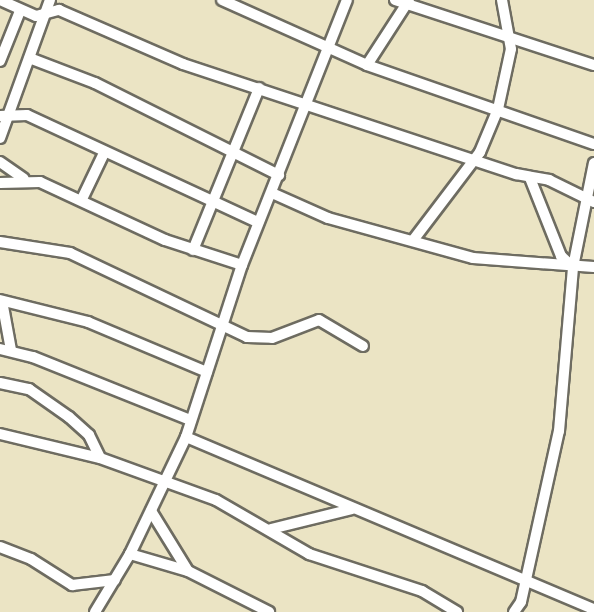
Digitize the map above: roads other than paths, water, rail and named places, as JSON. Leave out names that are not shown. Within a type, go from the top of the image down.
[{"type":"street","points":[[0,0],[36,16],[59,10],[183,64],[306,103],[474,161],[530,178],[549,180],[592,201]]},
{"type":"street","points":[[0,138],[5,116],[32,59],[50,0]]},
{"type":"street","points":[[222,0],[367,65],[594,144]]},
{"type":"street","points":[[95,612],[130,554],[186,436],[188,419],[224,330],[242,265],[279,175],[326,47],[347,0]]},
{"type":"street","points":[[395,0],[408,2],[594,65]]},
{"type":"street","points":[[414,240],[474,161],[498,109],[511,49],[502,0]]},
{"type":"street","points":[[367,65],[408,2]]},
{"type":"street","points":[[0,62],[20,10]]},
{"type":"street","points":[[32,59],[95,83],[234,150],[279,175]]},
{"type":"street","points":[[193,250],[260,88]]},
{"type":"street","points":[[5,116],[27,115],[104,153],[214,200],[258,222]]},
{"type":"street","points":[[82,199],[104,153]]},
{"type":"street","points":[[0,162],[24,179],[82,199],[193,250],[242,265]]},
{"type":"street","points":[[514,612],[526,581],[560,431],[573,267],[592,201],[594,163]]},
{"type":"street","points":[[530,178],[561,256],[573,267]]},
{"type":"street","points":[[0,183],[24,179]]},
{"type":"street","points":[[272,193],[328,218],[473,258],[594,267]]},
{"type":"street","points":[[0,242],[70,253],[215,317],[224,330],[272,338],[319,320],[363,346]]},
{"type":"street","points":[[188,419],[6,350],[1,301],[88,322],[207,372]]},
{"type":"street","points":[[0,382],[29,389],[69,417],[89,435],[100,458]]},
{"type":"street","points":[[0,434],[100,458],[164,480],[271,529],[309,554],[422,591],[457,612]]},
{"type":"street","points":[[186,436],[352,509],[594,609]]},
{"type":"street","points":[[271,529],[352,509]]},
{"type":"street","points":[[151,511],[188,571]]},
{"type":"street","points":[[0,547],[31,559],[72,585],[115,579]]},
{"type":"street","points":[[130,554],[188,571],[269,612]]}]
